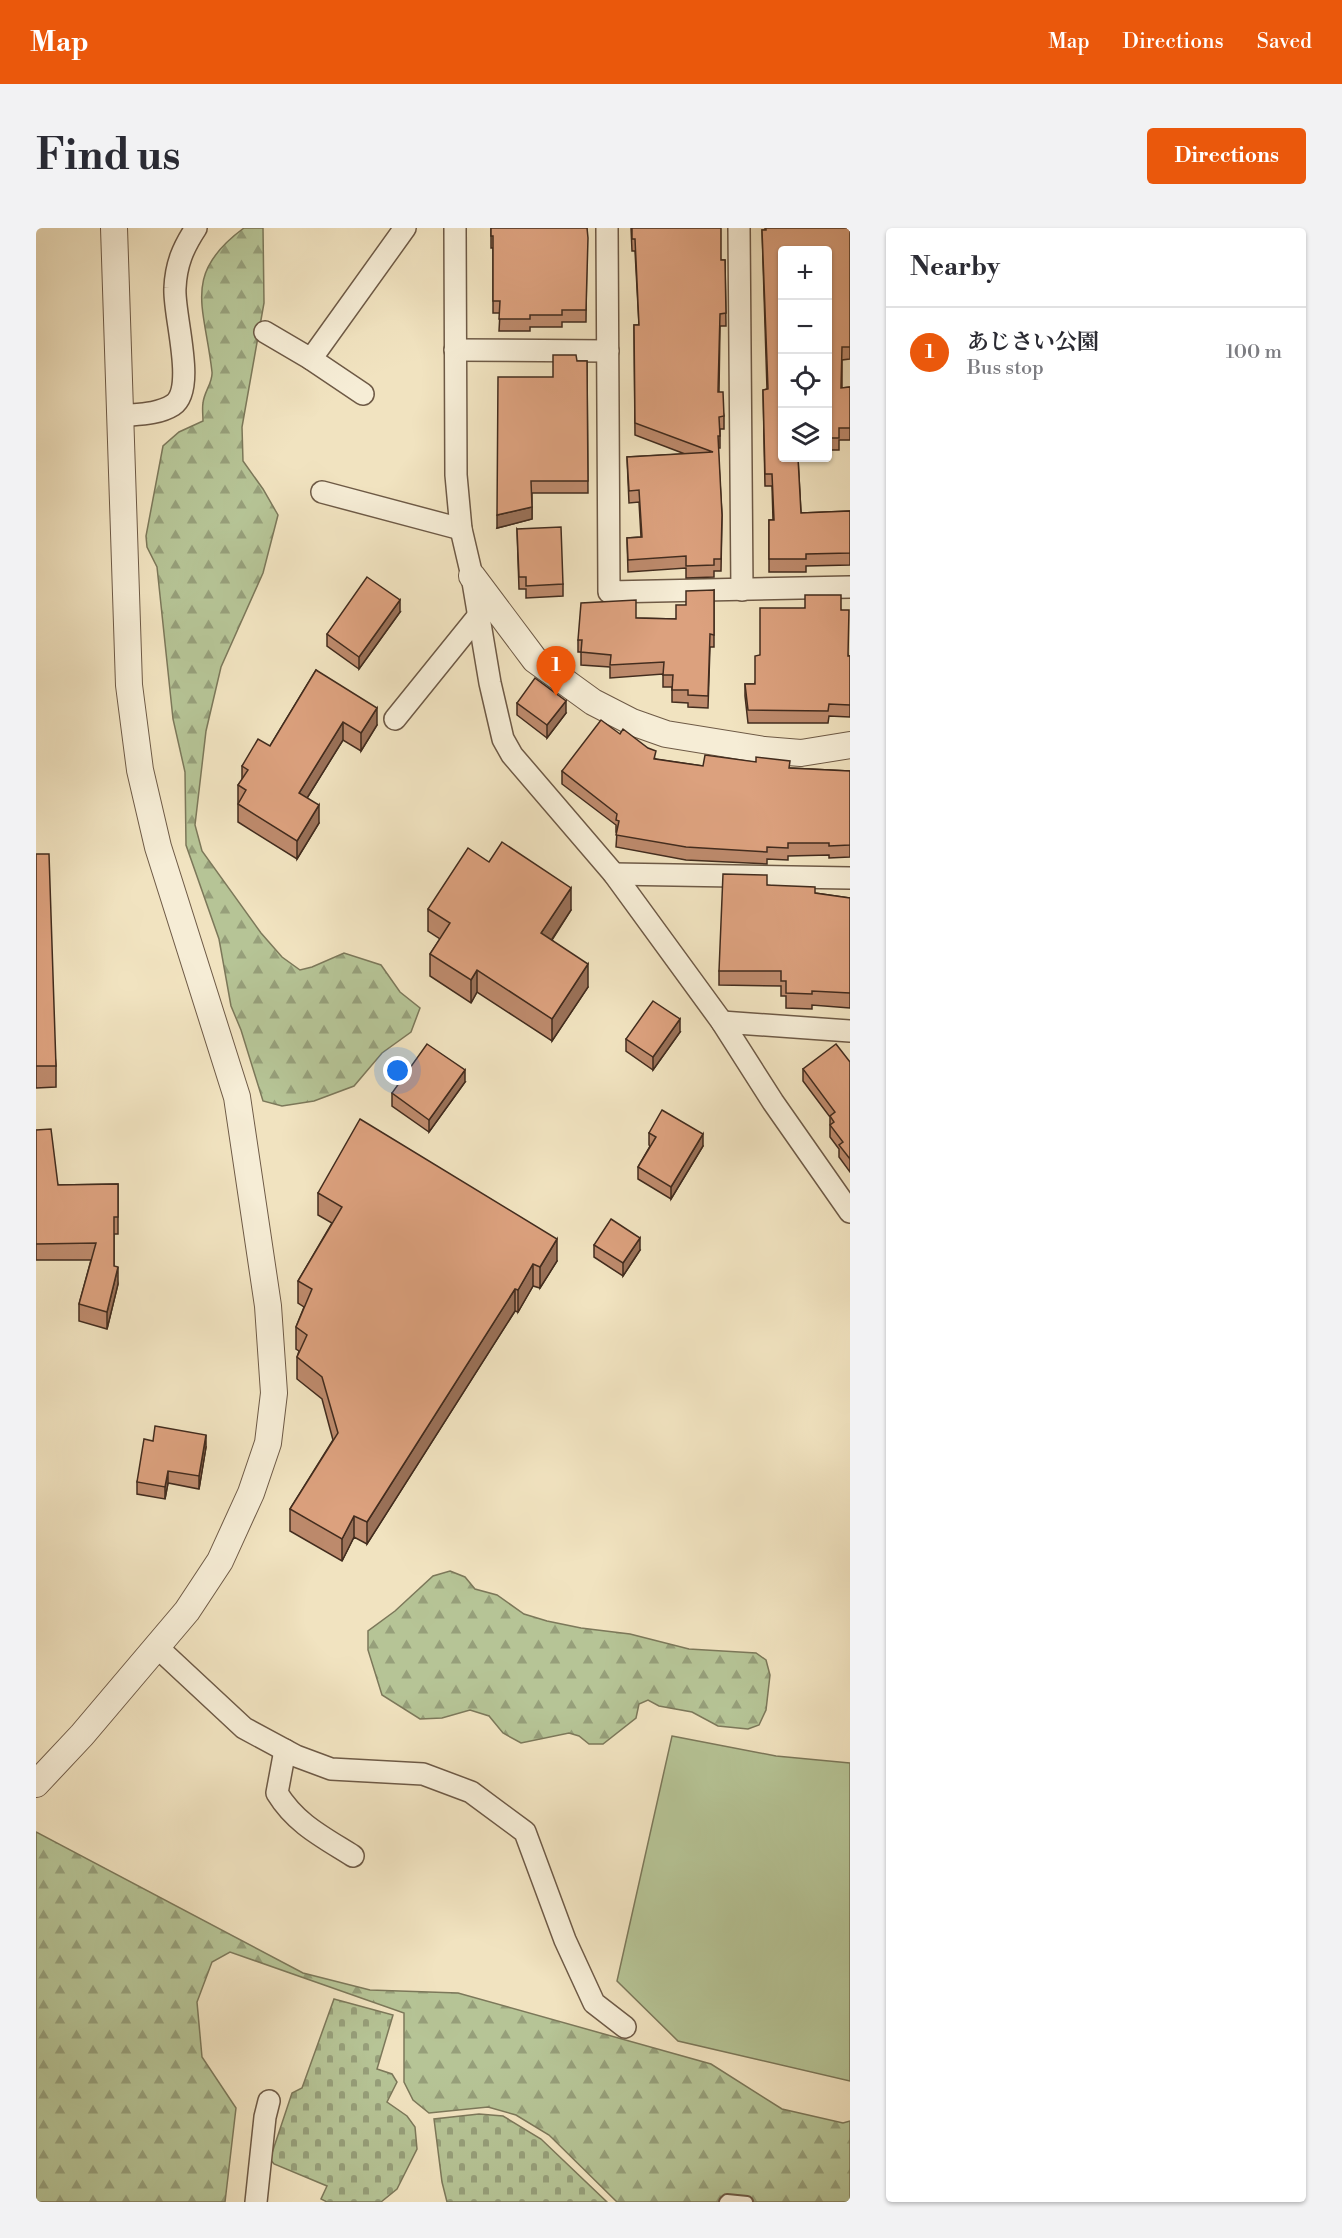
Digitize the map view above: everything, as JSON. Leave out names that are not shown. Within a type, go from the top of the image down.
[{"type":"street","points":[[36,1784],[82,1735],[187,1611],[220,1562],[251,1493],[268,1443],[274,1393],[268,1306],[237,1097],[158,847],[140,770],[129,685],[114,228]]},
{"type":"street","points":[[119,416],[158,412],[176,403],[184,385],[174,290],[179,256],[196,228]]},
{"type":"street","points":[[311,358],[405,228]]},
{"type":"street","points":[[455,228],[456,475],[461,528],[472,576],[490,683],[503,739],[512,755],[614,874],[722,1022],[773,1102],[850,1212]]},
{"type":"street","points":[[607,228],[609,592],[850,587]]},
{"type":"street","points":[[739,228],[742,590]]},
{"type":"street","points":[[265,332],[311,358],[363,394]]},
{"type":"street","points":[[455,351],[608,351]]},
{"type":"street","points":[[322,492],[461,528]]},
{"type":"street","points":[[472,576],[535,660],[593,702],[632,722],[666,734],[764,750],[801,753],[850,745]]},
{"type":"street","points":[[395,719],[479,615]]},
{"type":"street","points":[[614,874],[850,878]]},
{"type":"street","points":[[722,1022],[850,1031]]},
{"type":"street","points":[[156,1647],[244,1728],[285,1750],[331,1769],[423,1774],[471,1792],[525,1832],[566,1940],[594,2003],[625,2027]]},
{"type":"street","points":[[285,1750],[277,1793],[287,1810],[302,1824],[353,1856]]},
{"type":"street","points":[[256,2202],[265,2117],[269,2101]]},
{"type":"lane","points":[[725,2202],[727,2200],[747,2202]]},
{"type":"green space","points":[[244,228],[263,228],[264,303],[242,427],[243,461],[278,515],[263,573],[221,667],[206,731],[195,825],[202,851],[261,933],[282,957],[300,970],[344,953],[381,965],[400,992],[420,1008],[411,1032],[382,1053],[354,1086],[314,1101],[282,1106],[263,1101],[241,1030],[231,1006],[219,939],[186,845],[185,772],[173,719],[157,567],[147,547],[146,536],[163,446],[179,432],[203,421],[204,399],[212,372],[202,310],[204,277],[211,261],[224,245]]},
{"type":"green space","points":[[450,1571],[465,1577],[475,1589],[497,1595],[524,1614],[547,1621],[630,1634],[689,1649],[756,1653],[766,1660],[770,1675],[766,1710],[759,1725],[748,1729],[718,1726],[692,1712],[659,1706],[648,1700],[639,1704],[636,1718],[603,1744],[589,1744],[579,1736],[569,1733],[521,1743],[503,1733],[489,1716],[470,1710],[442,1718],[420,1719],[382,1695],[368,1650],[368,1631],[395,1611],[433,1576]]},
{"type":"green space","points":[[672,1736],[776,1756],[850,1763],[850,2081],[678,2041],[617,1981]]},
{"type":"green space","points":[[36,1832],[303,1973],[370,1990],[458,1993],[711,2064],[782,2109],[843,2123],[850,2121],[850,2202],[617,2202],[549,2135],[516,2115],[488,2107],[429,2113],[413,2100],[404,2082],[404,2013],[230,1952],[212,1962],[197,2002],[202,2057],[236,2108],[225,2202],[36,2202]]},
{"type":"green space","points":[[334,1999],[393,2015],[377,2069],[392,2074],[397,2082],[387,2102],[407,2116],[415,2127],[417,2149],[397,2189],[381,2202],[327,2202],[321,2199],[327,2186],[274,2164],[270,2159],[292,2093],[302,2088]]},
{"type":"green space","points":[[479,2114],[503,2116],[541,2139],[607,2202],[447,2202],[442,2182],[434,2119]]},
{"type":"building","points":[[491,228],[587,228],[586,310],[562,310],[562,315],[530,315],[530,319],[499,319],[500,301],[493,301]]},
{"type":"building","points":[[632,228],[721,228],[721,260],[725,260],[726,313],[720,314],[718,392],[723,392],[724,416],[719,417],[720,436],[718,436],[722,515],[721,559],[714,559],[714,565],[686,566],[686,556],[628,560],[627,538],[642,537],[639,490],[629,491],[627,457],[713,452],[635,423],[634,325],[639,325],[635,239],[632,239]]},
{"type":"building","points":[[766,228],[850,228],[850,347],[842,347],[841,388],[850,387],[850,428],[839,428],[839,438],[832,438],[832,246],[778,246],[778,462],[798,462],[801,513],[850,511],[850,553],[806,554],[806,559],[769,559],[769,520],[774,520],[772,474],[765,474],[763,390],[768,389],[762,230]]},
{"type":"building","points":[[553,355],[576,355],[577,361],[587,361],[588,481],[531,481],[532,507],[497,515],[498,377],[553,377]]},
{"type":"building","points":[[561,527],[563,584],[526,586],[526,577],[519,577],[517,529]]},
{"type":"building","points":[[367,577],[400,600],[359,657],[327,634]]},
{"type":"building","points":[[714,590],[714,635],[710,634],[708,696],[688,695],[688,690],[672,690],[673,675],[663,675],[664,662],[610,665],[611,655],[581,652],[582,640],[578,640],[581,603],[636,600],[636,618],[676,619],[676,605],[686,605],[686,591]]},
{"type":"building","points":[[805,595],[841,595],[841,610],[849,610],[850,705],[829,704],[828,711],[748,710],[745,684],[755,684],[755,656],[760,655],[760,608],[805,608]]},
{"type":"building","points":[[316,670],[377,708],[361,733],[343,722],[299,793],[319,805],[297,841],[238,804],[246,790],[238,785],[248,770],[242,766],[258,739],[270,746]]},
{"type":"building","points":[[535,678],[566,701],[547,725],[517,703]]},
{"type":"building","points":[[601,720],[620,734],[623,729],[648,748],[656,751],[654,759],[703,766],[705,755],[756,762],[756,757],[790,761],[789,768],[850,771],[850,845],[788,843],[788,848],[767,847],[767,852],[686,847],[616,835],[619,821],[616,820],[617,814],[562,771]]},
{"type":"building","points":[[502,842],[571,888],[541,933],[588,964],[552,1019],[477,970],[471,980],[430,954],[450,923],[428,909],[468,848],[489,862]]},
{"type":"building","points":[[36,854],[49,854],[56,1066],[36,1066]]},
{"type":"building","points":[[723,874],[767,875],[767,885],[815,887],[815,893],[850,898],[850,993],[812,991],[812,994],[786,993],[786,981],[781,981],[781,971],[719,971]]},
{"type":"building","points":[[653,1001],[680,1019],[653,1057],[626,1039]]},
{"type":"building","points":[[427,1044],[465,1070],[429,1120],[392,1093]]},
{"type":"building","points":[[836,1044],[850,1062],[850,1159],[839,1145],[843,1142],[830,1125],[834,1122],[830,1116],[835,1112],[803,1069]]},
{"type":"building","points":[[662,1110],[703,1134],[671,1187],[638,1167],[656,1137],[649,1133]]},
{"type":"building","points":[[360,1119],[557,1239],[540,1267],[533,1264],[518,1290],[515,1289],[367,1522],[354,1516],[342,1539],[290,1509],[338,1433],[322,1377],[297,1357],[307,1335],[296,1327],[312,1289],[298,1281],[342,1207],[318,1193]]},
{"type":"building","points":[[51,1129],[58,1185],[118,1184],[118,1217],[114,1217],[114,1266],[118,1267],[107,1312],[79,1304],[96,1243],[36,1244],[36,1130]]},
{"type":"building","points":[[611,1219],[640,1238],[623,1263],[594,1245]]},
{"type":"building","points":[[155,1426],[206,1435],[199,1476],[168,1471],[165,1487],[137,1482],[144,1439],[153,1441]]},
{"type":"place","name":"あじさい公園","points":[[556,696]]}]
